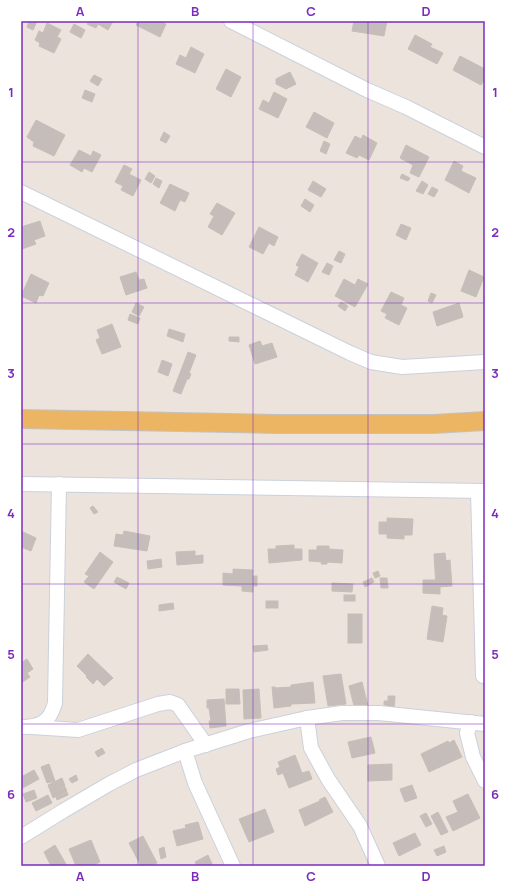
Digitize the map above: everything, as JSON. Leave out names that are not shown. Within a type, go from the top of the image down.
[{"type":"main road","points":[[21,419],[277,424],[433,424],[485,421]]},
{"type":"street","points":[[231,21],[367,90],[406,107],[485,147]]},
{"type":"street","points":[[21,192],[371,362],[402,367],[485,362]]},
{"type":"street","points":[[21,484],[482,491],[483,676]]},
{"type":"street","points":[[26,727],[42,723],[52,714],[55,703],[59,484]]},
{"type":"street","points":[[26,727],[78,730],[158,704],[170,702],[178,706],[206,745]]},
{"type":"street","points":[[21,837],[109,784],[136,770],[185,750],[206,745],[249,730],[307,718],[342,714],[379,713],[485,724]]},
{"type":"street","points":[[307,718],[311,748],[328,779],[360,826],[378,866]]},
{"type":"street","points":[[471,722],[467,733],[473,757],[485,781]]},
{"type":"street","points":[[185,750],[195,783],[233,866]]},
{"type":"building","points":[[29,21],[37,21],[33,30],[27,27]]},
{"type":"building","points":[[89,21],[113,21],[108,30],[98,24],[96,28],[87,24]]},
{"type":"building","points":[[138,21],[160,21],[166,24],[160,37],[136,25]]},
{"type":"building","points":[[354,21],[387,21],[384,36],[352,31]]},
{"type":"building","points":[[47,23],[61,30],[57,37],[61,39],[54,53],[39,46],[40,43],[35,40],[39,31],[43,33]]},
{"type":"building","points":[[74,24],[85,30],[81,38],[70,32]]},
{"type":"building","points":[[415,35],[432,44],[430,47],[443,53],[437,64],[408,49]]},
{"type":"building","points":[[191,47],[204,54],[195,73],[176,64],[180,55],[186,58]]},
{"type":"building","points":[[460,56],[485,69],[485,78],[481,85],[453,70]]},
{"type":"building","points":[[226,69],[241,77],[231,97],[216,89]]},
{"type":"building","points":[[290,72],[296,84],[286,89],[276,84],[276,79]]},
{"type":"building","points":[[94,75],[102,79],[98,86],[90,81]]},
{"type":"building","points":[[85,90],[95,94],[92,102],[82,98]]},
{"type":"building","points":[[274,92],[287,99],[278,118],[259,109],[263,100],[269,103]]},
{"type":"building","points":[[314,112],[334,123],[327,138],[306,127]]},
{"type":"building","points":[[36,120],[65,135],[54,156],[33,146],[34,142],[27,137]]},
{"type":"building","points":[[164,132],[170,136],[166,143],[160,140]]},
{"type":"building","points":[[363,135],[377,143],[369,160],[359,155],[357,158],[346,153],[355,136],[361,139]]},
{"type":"building","points":[[324,141],[330,144],[326,154],[320,151]]},
{"type":"building","points":[[406,145],[429,157],[419,177],[410,173],[413,165],[400,158]]},
{"type":"building","points":[[79,150],[91,156],[93,151],[101,155],[92,172],[84,168],[82,172],[70,165]]},
{"type":"building","points":[[454,161],[463,166],[461,171],[476,178],[469,193],[445,180]]},
{"type":"building","points":[[124,165],[132,169],[129,174],[141,180],[133,196],[121,190],[123,186],[115,182]]},
{"type":"building","points":[[149,172],[155,176],[151,183],[145,179]]},
{"type":"building","points":[[402,174],[410,178],[408,181],[400,178]]},
{"type":"building","points":[[156,178],[162,181],[159,188],[153,184]]},
{"type":"building","points":[[313,181],[326,189],[321,197],[308,190]]},
{"type":"building","points":[[422,181],[428,185],[423,194],[416,191]]},
{"type":"building","points":[[170,184],[189,193],[185,202],[180,200],[175,211],[160,203]]},
{"type":"building","points":[[432,187],[438,190],[434,197],[428,194]]},
{"type":"building","points":[[305,199],[314,205],[310,212],[301,206]]},
{"type":"building","points":[[217,203],[235,213],[222,235],[208,227],[214,216],[210,214]]},
{"type":"building","points":[[40,221],[45,236],[34,240],[36,244],[22,249],[21,227]]},
{"type":"building","points":[[401,224],[411,228],[406,240],[396,235]]},
{"type":"building","points":[[259,227],[278,237],[274,246],[269,243],[263,254],[249,247]]},
{"type":"building","points":[[339,251],[345,254],[341,263],[334,260]]},
{"type":"building","points":[[302,254],[318,263],[308,282],[295,275],[299,267],[296,265]]},
{"type":"building","points":[[327,263],[333,266],[329,275],[322,272]]},
{"type":"building","points":[[469,270],[484,277],[476,297],[461,291]]},
{"type":"building","points":[[136,272],[139,280],[144,279],[147,288],[126,295],[120,277]]},
{"type":"building","points":[[31,274],[49,283],[43,296],[39,295],[36,303],[21,296]]},
{"type":"building","points":[[344,279],[355,285],[358,279],[368,284],[355,307],[335,296]]},
{"type":"building","points":[[391,292],[404,298],[401,305],[407,308],[399,325],[385,318],[387,314],[381,311]]},
{"type":"building","points":[[431,293],[436,295],[432,303],[428,301]]},
{"type":"building","points":[[341,302],[348,306],[345,311],[338,306]]},
{"type":"building","points":[[136,303],[144,307],[139,316],[132,312]]},
{"type":"building","points":[[459,303],[463,317],[437,326],[433,312]]},
{"type":"building","points":[[130,314],[140,318],[138,324],[128,320]]},
{"type":"building","points":[[112,324],[121,347],[102,354],[96,340],[100,338],[97,330]]},
{"type":"building","points":[[169,329],[185,334],[183,342],[167,336]]},
{"type":"building","points":[[229,337],[239,337],[239,342],[229,341]]},
{"type":"building","points":[[260,341],[262,346],[272,343],[277,357],[255,364],[249,345]]},
{"type":"building","points":[[188,352],[196,355],[189,373],[191,374],[189,379],[187,379],[181,394],[173,391]]},
{"type":"building","points":[[162,360],[172,364],[168,376],[158,372]]},
{"type":"building","points":[[93,506],[98,512],[94,514],[90,508]]},
{"type":"building","points":[[387,518],[413,519],[412,535],[404,535],[404,539],[387,538],[387,534],[379,534],[379,522],[387,522]]},
{"type":"building","points":[[21,531],[36,538],[31,551],[21,547]]},
{"type":"building","points":[[124,531],[150,536],[147,551],[114,546],[116,534],[123,535]]},
{"type":"building","points":[[294,545],[294,549],[302,549],[302,560],[269,563],[268,549],[276,549],[276,546]]},
{"type":"building","points":[[317,546],[329,546],[329,549],[343,550],[342,563],[327,562],[327,564],[321,564],[322,562],[309,561],[309,550],[317,550]]},
{"type":"building","points":[[195,551],[195,556],[203,555],[203,563],[177,565],[176,552]]},
{"type":"building","points":[[100,552],[113,562],[94,589],[84,582],[89,576],[85,574]]},
{"type":"building","points":[[445,553],[446,561],[450,560],[452,586],[436,587],[434,554]]},
{"type":"building","points":[[161,559],[162,567],[148,569],[147,561]]},
{"type":"building","points":[[233,569],[253,570],[252,576],[257,576],[257,586],[253,586],[253,592],[242,591],[242,586],[223,585],[223,573],[233,574]]},
{"type":"building","points":[[378,571],[380,576],[375,578],[373,573]]},
{"type":"building","points":[[117,577],[129,583],[126,589],[114,582]]},
{"type":"building","points":[[372,578],[374,582],[365,587],[363,582]]},
{"type":"building","points":[[380,578],[387,578],[388,588],[381,588]]},
{"type":"building","points":[[423,580],[440,580],[440,594],[423,593]]},
{"type":"building","points":[[332,583],[353,584],[352,592],[332,591]]},
{"type":"building","points":[[344,595],[355,595],[355,601],[344,601]]},
{"type":"building","points":[[266,601],[278,601],[278,608],[266,608]]},
{"type":"building","points":[[173,603],[174,609],[159,611],[159,605]]},
{"type":"building","points":[[432,606],[443,608],[442,615],[447,616],[443,642],[427,639]]},
{"type":"building","points":[[348,614],[362,614],[362,643],[348,643]]},
{"type":"building","points":[[267,645],[268,650],[254,652],[253,646]]},
{"type":"building","points":[[88,654],[113,678],[104,686],[97,679],[93,684],[77,666]]},
{"type":"building","points":[[27,659],[33,669],[27,673],[30,677],[21,683],[21,663]]},
{"type":"building","points":[[341,674],[346,704],[328,706],[323,676]]},
{"type":"building","points":[[313,682],[315,703],[291,704],[291,706],[274,708],[272,687],[291,687],[291,685]]},
{"type":"building","points":[[362,682],[368,706],[355,710],[349,686]]},
{"type":"building","points":[[226,689],[239,689],[240,704],[226,704]]},
{"type":"building","points":[[259,689],[261,718],[244,719],[243,690]]},
{"type":"building","points":[[388,696],[395,696],[394,713],[386,712],[387,705],[384,705],[384,701],[388,701]]},
{"type":"building","points":[[224,699],[226,726],[210,728],[209,721],[211,721],[209,708],[207,708],[207,700]]},
{"type":"building","points":[[371,737],[375,753],[352,758],[348,742]]},
{"type":"building","points":[[454,740],[462,757],[429,772],[421,754],[448,741],[449,743]]},
{"type":"building","points":[[102,748],[105,753],[98,757],[95,752]]},
{"type":"building","points":[[295,755],[302,773],[309,771],[312,779],[289,788],[283,773],[278,775],[276,769],[280,767],[278,762]]},
{"type":"building","points":[[49,764],[55,781],[47,783],[41,767]]},
{"type":"building","points":[[392,764],[392,780],[368,781],[368,765]]},
{"type":"building","points":[[34,770],[39,779],[21,789],[21,777]]},
{"type":"building","points":[[76,775],[78,780],[72,783],[69,779]]},
{"type":"building","points":[[62,778],[65,786],[51,793],[48,785]]},
{"type":"building","points":[[412,785],[417,798],[405,802],[400,789]]},
{"type":"building","points":[[65,787],[67,791],[53,798],[51,793]]},
{"type":"building","points":[[34,790],[37,798],[26,802],[23,794]]},
{"type":"building","points":[[67,792],[68,795],[57,800],[56,797]]},
{"type":"building","points":[[468,794],[480,818],[453,831],[446,817],[458,812],[453,801]]},
{"type":"building","points":[[48,795],[52,803],[36,811],[32,803]]},
{"type":"building","points":[[325,797],[333,812],[305,826],[299,810],[320,801],[319,800]]},
{"type":"building","points":[[265,809],[274,832],[249,842],[239,819]]},
{"type":"building","points":[[438,812],[448,832],[441,835],[431,816]]},
{"type":"building","points":[[426,813],[432,824],[426,827],[420,816]]},
{"type":"building","points":[[198,822],[203,839],[177,846],[173,831],[186,828],[185,825]]},
{"type":"building","points":[[415,833],[421,845],[399,856],[393,843]]},
{"type":"building","points":[[143,836],[157,863],[150,866],[141,866],[129,843]]},
{"type":"building","points":[[91,840],[100,862],[92,866],[76,866],[69,849]]},
{"type":"building","points":[[55,845],[67,866],[51,866],[44,852]]},
{"type":"building","points":[[444,846],[446,852],[437,856],[434,850]]},
{"type":"building","points":[[164,847],[166,857],[161,859],[159,849]]},
{"type":"building","points":[[208,855],[213,866],[197,866],[195,862]]}]
